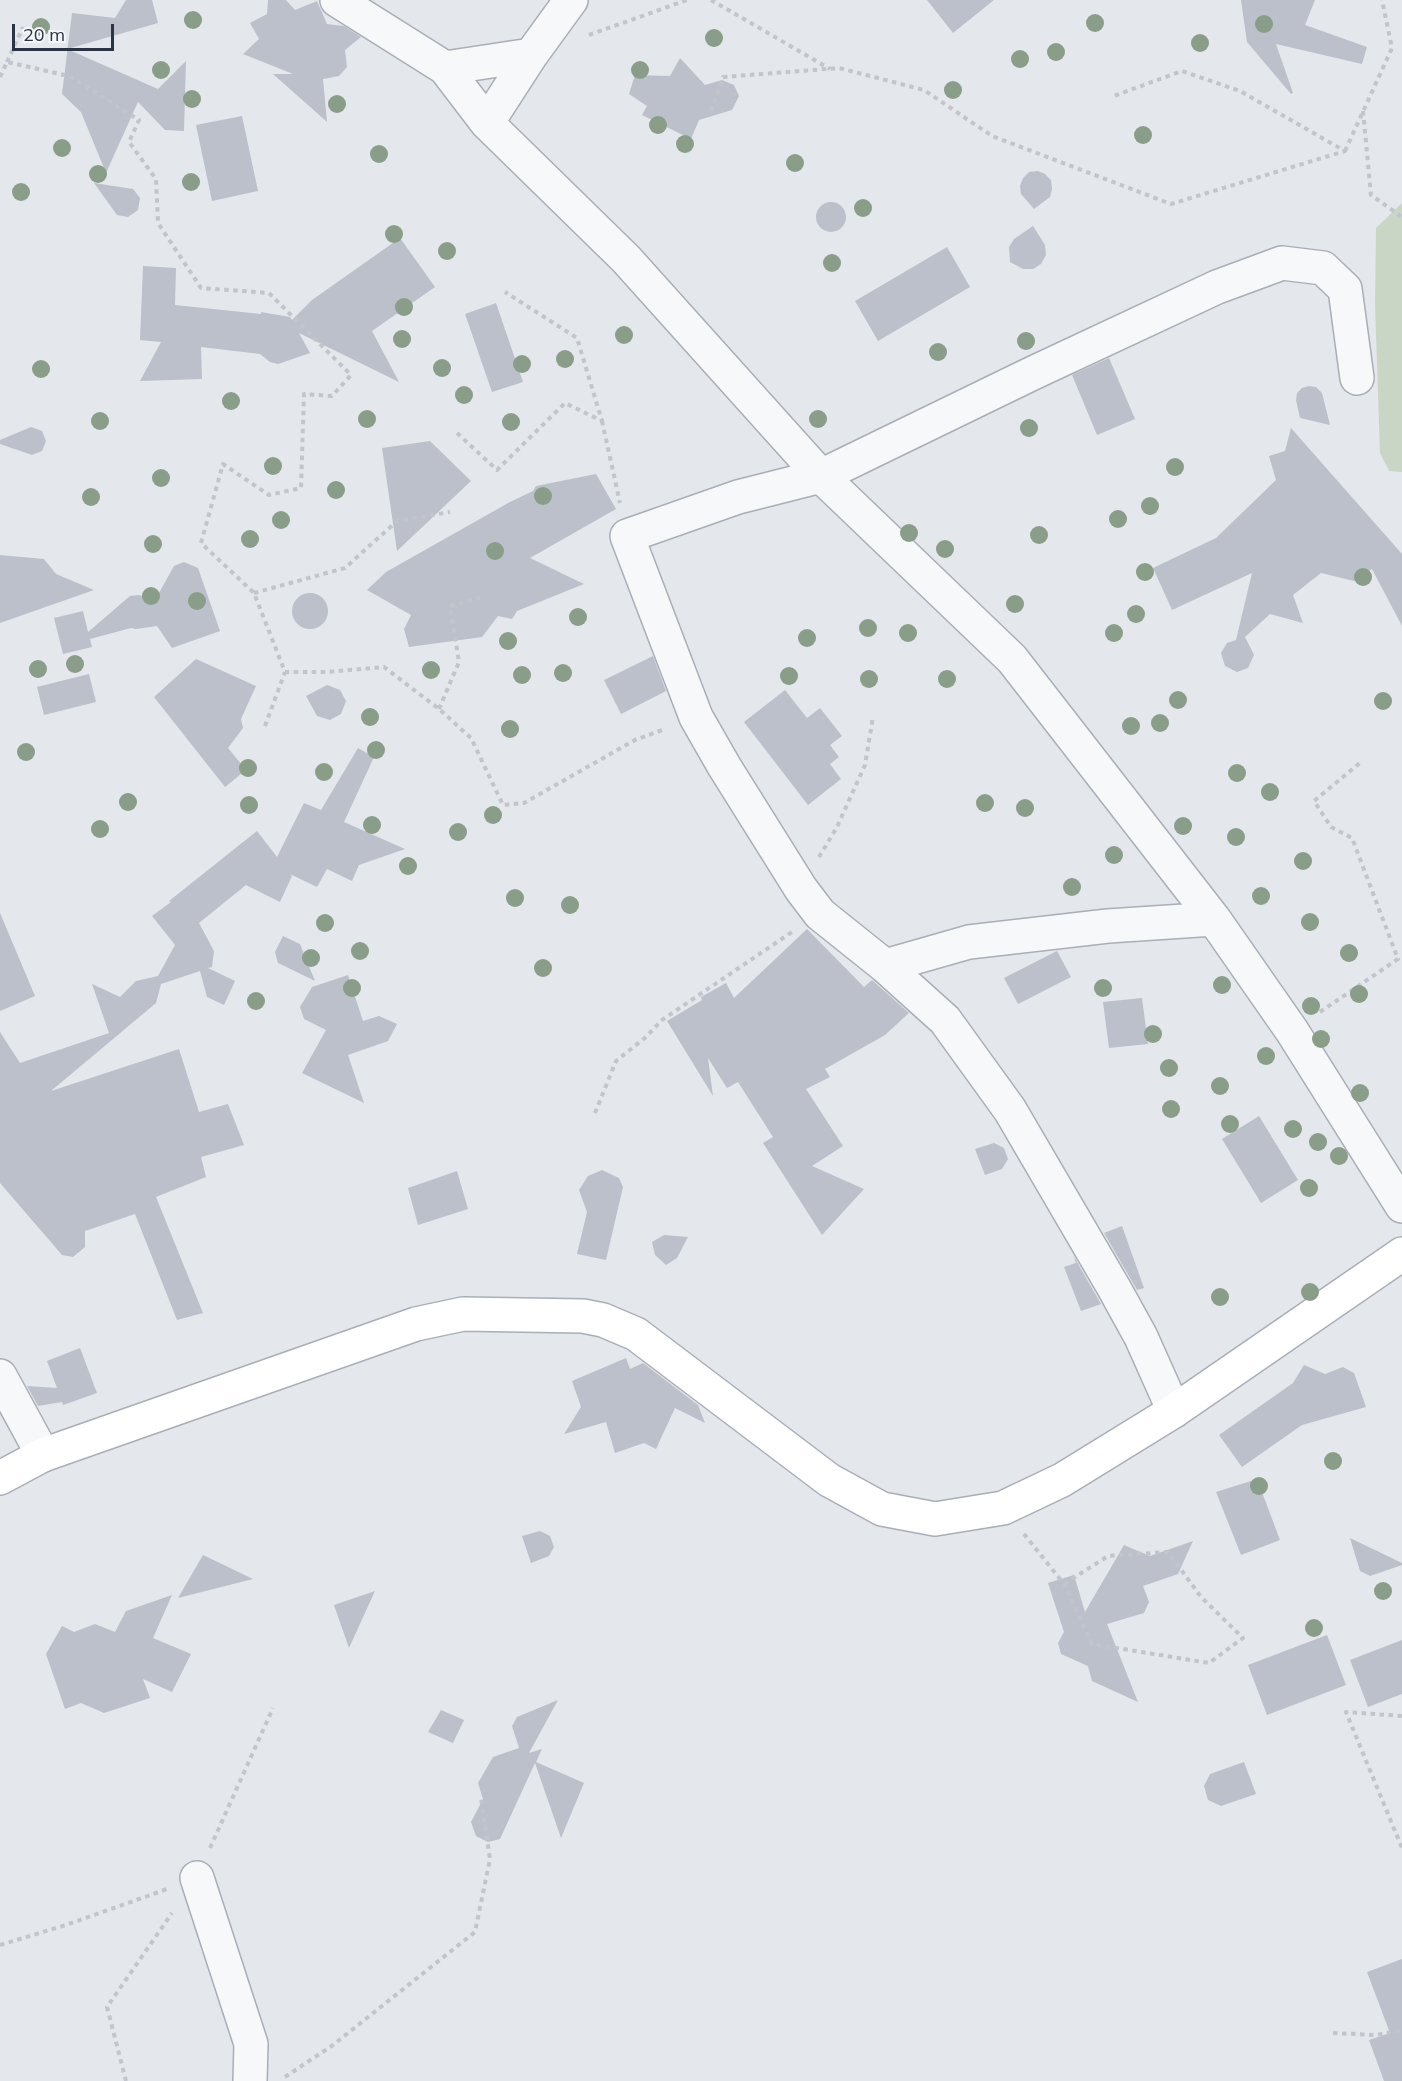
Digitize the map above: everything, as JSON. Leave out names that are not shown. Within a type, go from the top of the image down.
[{"type":"street","points":[[337,0],[445,68],[487,123],[626,259],[821,476],[1012,659],[1214,919],[1292,1031],[1402,1206]]},
{"type":"street","points":[[487,123],[531,55],[572,0]]},
{"type":"street","points":[[445,68],[531,55]]},
{"type":"street","points":[[1174,1411],[1140,1337],[1114,1288],[1010,1110],[945,1020],[810,901],[724,766],[696,717],[627,536],[738,497],[821,476],[1217,287],[1282,263],[1323,268],[1345,289],[1357,378]]},
{"type":"street","points":[[885,966],[969,942],[1108,926],[1214,919]]},
{"type":"street","points":[[0,1478],[43,1455],[416,1324],[463,1314],[583,1316],[603,1320],[636,1334],[829,1480],[882,1509],[935,1519],[1003,1508],[1062,1480],[1174,1411],[1402,1254]]},
{"type":"street","points":[[0,1376],[43,1455]]},
{"type":"street","points":[[197,1878],[251,2044],[250,2081]]},
{"type":"path","points":[[587,36],[687,0]]},
{"type":"path","points":[[711,0],[830,69]]},
{"type":"path","points":[[711,111],[723,77],[839,68],[924,90],[992,136],[1171,204],[1345,151],[1392,48],[1382,0]]},
{"type":"path","points":[[0,77],[23,27]]},
{"type":"path","points":[[7,62],[69,76],[139,120],[129,142],[156,178],[158,223],[201,288],[269,293],[351,375],[332,396],[304,394],[301,488],[269,495],[223,464],[201,543],[254,592],[285,672],[265,726]]},
{"type":"path","points":[[1111,97],[1182,71],[1240,91],[1345,151]]},
{"type":"path","points":[[1363,111],[1371,195],[1402,217]]},
{"type":"path","points":[[505,292],[577,338],[602,421],[627,536]]},
{"type":"path","points":[[457,433],[497,470],[566,403],[602,421]]},
{"type":"path","points":[[254,592],[345,567],[396,521],[450,512]]},
{"type":"path","points":[[439,709],[459,662],[450,606],[480,598]]},
{"type":"path","points":[[285,672],[327,672],[384,667],[439,709],[471,738],[503,804],[524,803],[635,740],[696,717]]},
{"type":"path","points":[[595,1113],[616,1061],[646,1037],[662,1020],[810,901],[837,827],[865,765],[873,717]]},
{"type":"path","points":[[1292,1031],[1400,958],[1352,838],[1330,827],[1314,801],[1361,762]]},
{"type":"path","points":[[1003,1508],[1064,1584],[1092,1644],[1209,1663],[1243,1638],[1201,1597],[1168,1552],[1108,1556],[1064,1584]]},
{"type":"path","points":[[126,2081],[106,2007],[197,1878],[273,1708]]},
{"type":"path","points":[[1402,1716],[1346,1712],[1402,1848]]},
{"type":"path","points":[[280,2081],[333,2045],[475,1932],[490,1859],[481,1798]]},
{"type":"path","points":[[0,1945],[66,1925],[197,1878]]},
{"type":"path","points":[[1333,2033],[1376,2035],[1402,2030]]},
{"type":"green space","points":[[1402,203],[1402,472],[1389,471],[1380,453],[1375,304],[1376,228]]},
{"type":"building","points":[[126,0],[152,0],[158,23],[68,49],[72,13],[115,18]]},
{"type":"building","points":[[268,0],[286,0],[295,10],[317,1],[327,24],[344,26],[361,37],[345,50],[347,67],[339,76],[323,79],[327,122],[273,74],[293,74],[243,54],[259,39],[250,23],[267,14]]},
{"type":"building","points":[[927,0],[994,0],[953,33]]},
{"type":"building","points":[[1241,0],[1315,0],[1305,25],[1367,47],[1362,64],[1276,44],[1293,93],[1291,94],[1247,42]]},
{"type":"building","points":[[68,49],[158,89],[186,61],[184,131],[165,130],[138,102],[106,173],[81,112],[62,94]]},
{"type":"building","points":[[680,58],[705,85],[722,80],[734,85],[739,96],[732,110],[699,120],[691,139],[642,115],[647,106],[629,94],[635,75],[670,76]]},
{"type":"building","points":[[242,116],[258,191],[212,201],[196,125]]},
{"type":"building","points":[[1038,171],[1051,180],[1052,189],[1050,197],[1034,209],[1021,194],[1020,186],[1023,178],[1029,172]]},
{"type":"building","points":[[94,183],[133,189],[140,198],[138,210],[128,217],[117,215]]},
{"type":"building","points":[[831,202],[842,206],[846,217],[842,228],[831,232],[820,228],[816,217],[820,206]]},
{"type":"building","points":[[1033,226],[1045,245],[1046,255],[1041,264],[1033,269],[1023,269],[1010,262],[1009,247],[1014,239]]},
{"type":"building","points":[[400,238],[435,287],[372,331],[399,382],[299,333],[310,353],[278,364],[270,362],[260,354],[201,347],[202,379],[140,381],[161,342],[140,340],[143,266],[176,268],[175,305],[261,314],[261,312],[290,317],[292,320],[312,300]]},
{"type":"building","points":[[947,247],[970,287],[878,341],[855,301]]},
{"type":"building","points":[[496,303],[523,382],[492,392],[465,314]]},
{"type":"building","points":[[1109,358],[1135,419],[1097,435],[1072,375]]},
{"type":"building","points":[[1309,386],[1316,387],[1322,393],[1330,425],[1300,418],[1296,400],[1297,393]]},
{"type":"building","points":[[31,427],[42,431],[46,441],[42,451],[32,455],[0,444],[0,440]]},
{"type":"building","points":[[1291,428],[1402,554],[1402,626],[1372,569],[1354,581],[1321,573],[1293,595],[1303,623],[1270,614],[1245,637],[1254,655],[1248,668],[1237,672],[1225,666],[1221,653],[1227,643],[1236,640],[1252,573],[1172,610],[1153,568],[1216,538],[1276,480],[1269,456],[1285,451]]},
{"type":"building","points":[[430,441],[471,481],[397,551],[382,448]]},
{"type":"building","points":[[596,474],[616,509],[530,558],[584,584],[517,611],[512,619],[498,616],[482,637],[409,647],[404,629],[411,615],[367,590],[386,572],[533,491],[536,486]]},
{"type":"building","points":[[0,555],[44,559],[56,574],[94,590],[0,623]]},
{"type":"building","points":[[184,562],[198,568],[220,631],[172,648],[157,626],[131,628],[90,639],[92,647],[63,654],[54,618],[83,611],[88,632],[130,596],[139,595],[155,600],[174,566]]},
{"type":"building","points":[[310,593],[323,598],[328,611],[323,624],[310,629],[297,624],[292,611],[297,598]]},
{"type":"building","points":[[653,656],[666,691],[621,714],[604,680]]},
{"type":"building","points":[[196,659],[256,686],[241,719],[243,728],[228,748],[246,770],[225,787],[154,697]]},
{"type":"building","points":[[89,674],[96,702],[44,715],[37,687]]},
{"type":"building","points":[[327,685],[340,690],[346,701],[341,714],[330,720],[317,716],[306,696]]},
{"type":"building","points":[[785,690],[807,718],[820,708],[842,736],[830,745],[839,757],[830,764],[841,779],[808,805],[744,722]]},
{"type":"building","points":[[358,748],[374,757],[344,822],[405,849],[359,865],[352,881],[327,869],[317,887],[290,874],[292,876],[280,902],[246,885],[199,923],[214,951],[212,967],[208,968],[235,981],[224,1005],[207,997],[200,971],[161,984],[156,1003],[51,1091],[179,1049],[199,1112],[228,1104],[244,1145],[201,1157],[206,1177],[156,1197],[203,1313],[177,1320],[135,1214],[85,1231],[85,1247],[73,1257],[62,1255],[0,1183],[0,1032],[20,1063],[109,1033],[92,984],[120,997],[136,981],[158,976],[175,945],[152,916],[257,831],[277,857],[304,803],[321,810]]},
{"type":"building","points":[[0,913],[35,996],[0,1011]]},
{"type":"building","points":[[807,929],[864,987],[872,980],[909,1013],[885,1035],[825,1069],[830,1077],[806,1089],[843,1146],[812,1166],[864,1189],[822,1235],[763,1143],[773,1137],[738,1082],[727,1088],[708,1058],[713,1096],[667,1021],[726,983],[734,998]]},
{"type":"building","points":[[283,936],[300,944],[315,981],[278,963],[275,952]]},
{"type":"building","points":[[1057,951],[1071,977],[1018,1004],[1004,978]]},
{"type":"building","points":[[348,975],[363,1021],[379,1016],[397,1024],[388,1041],[348,1055],[364,1103],[302,1073],[326,1030],[304,1019],[300,1007],[312,987]]},
{"type":"building","points":[[1142,998],[1148,1044],[1109,1048],[1103,1002]]},
{"type":"building","points":[[1259,1116],[1298,1180],[1261,1203],[1222,1139]]},
{"type":"building","points":[[994,1143],[1004,1148],[1008,1159],[1002,1169],[985,1175],[975,1149]]},
{"type":"building","points":[[602,1170],[619,1178],[623,1187],[606,1260],[577,1254],[587,1212],[579,1190],[588,1176]]},
{"type":"building","points":[[457,1171],[468,1209],[418,1225],[408,1188]]},
{"type":"building","points":[[1122,1226],[1144,1288],[1137,1290],[1104,1233]]},
{"type":"building","points":[[664,1235],[688,1237],[677,1258],[666,1265],[655,1255],[652,1242]]},
{"type":"building","points":[[1073,1255],[1101,1304],[1081,1311],[1064,1267],[1076,1263]]},
{"type":"building","points":[[80,1348],[97,1393],[63,1405],[62,1402],[38,1406],[27,1386],[57,1388],[47,1361]]},
{"type":"building","points":[[626,1358],[630,1369],[643,1363],[698,1405],[705,1423],[675,1408],[656,1449],[644,1443],[615,1453],[606,1422],[564,1434],[581,1407],[572,1381]]},
{"type":"building","points":[[1304,1365],[1325,1374],[1343,1367],[1354,1373],[1366,1407],[1302,1425],[1242,1467],[1219,1435],[1293,1383]]},
{"type":"building","points":[[1257,1479],[1280,1540],[1241,1555],[1216,1492]]},
{"type":"building","points":[[540,1531],[550,1536],[554,1547],[549,1556],[531,1563],[522,1536]]},
{"type":"building","points":[[1350,1538],[1402,1565],[1370,1576],[1360,1571]]},
{"type":"building","points":[[1193,1541],[1178,1574],[1143,1586],[1149,1602],[1144,1613],[1107,1624],[1138,1702],[1092,1681],[1088,1666],[1061,1654],[1058,1643],[1064,1632],[1048,1583],[1074,1575],[1085,1612],[1124,1545],[1150,1556]]},
{"type":"building","points":[[203,1555],[253,1579],[178,1598]]},
{"type":"building","points":[[375,1591],[349,1648],[334,1605]]},
{"type":"building","points":[[172,1595],[153,1638],[191,1654],[172,1692],[143,1679],[150,1698],[104,1713],[81,1703],[65,1709],[46,1654],[62,1626],[74,1632],[95,1624],[115,1632],[126,1611]]},
{"type":"building","points":[[1327,1635],[1346,1685],[1267,1715],[1248,1665]]},
{"type":"building","points":[[1402,1640],[1402,1694],[1368,1707],[1350,1660]]},
{"type":"building","points":[[558,1700],[529,1753],[542,1749],[536,1762],[584,1783],[561,1838],[535,1763],[500,1839],[488,1842],[476,1836],[471,1822],[483,1799],[478,1783],[493,1757],[519,1748],[512,1726],[517,1717]]},
{"type":"building","points":[[441,1710],[464,1720],[453,1743],[428,1732]]},
{"type":"building","points":[[1244,1762],[1256,1794],[1221,1806],[1208,1800],[1204,1786],[1210,1774]]},
{"type":"building","points":[[1402,1959],[1402,2081],[1384,2081],[1369,2040],[1390,2033],[1367,1972]]}]
